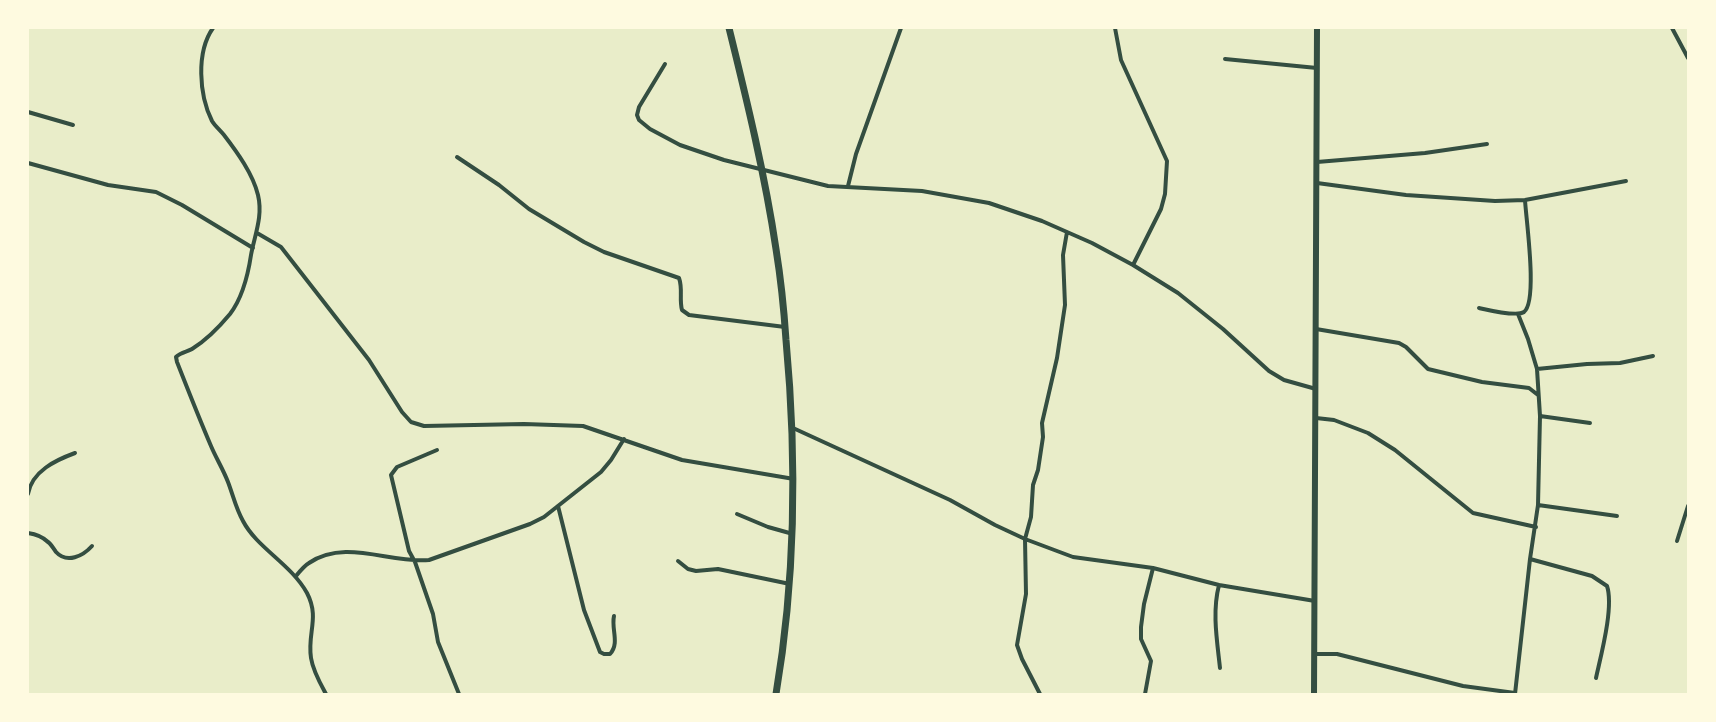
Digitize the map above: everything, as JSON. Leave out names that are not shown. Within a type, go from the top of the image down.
[{"type":"main road","points":[[729,28],[761,170],[776,249],[785,327],[793,428],[793,534],[790,584],[776,694]]},
{"type":"main road","points":[[1314,694],[1317,28]]},
{"type":"street","points":[[213,28],[207,37],[204,48],[202,66],[204,93],[212,123],[230,144],[253,183],[258,195],[259,210],[257,233],[247,279],[230,313],[200,343],[192,349],[180,353],[176,357],[176,362],[211,447],[227,481],[242,521],[250,532],[296,576],[313,607],[314,620],[311,642],[311,658],[315,673],[324,693]]},
{"type":"street","points":[[848,186],[856,154],[901,28]]},
{"type":"street","points":[[1115,28],[1121,60],[1167,160],[1161,210],[1132,265]]},
{"type":"street","points":[[1672,28],[1688,58]]},
{"type":"street","points":[[1225,59],[1317,68]]},
{"type":"street","points":[[665,64],[639,107],[637,115],[639,120],[650,129],[703,154],[761,170],[828,186],[922,191],[989,203],[1067,232],[1092,243],[1178,293],[1224,329],[1269,371],[1284,380],[1316,389]]},
{"type":"street","points":[[28,112],[73,125]]},
{"type":"street","points":[[1317,162],[1425,153],[1487,144]]},
{"type":"street","points":[[457,157],[499,185],[529,209],[584,242],[604,252],[679,278],[682,286],[680,304],[682,310],[689,315],[785,327]]},
{"type":"street","points":[[28,163],[108,185],[156,192],[182,205],[253,248]]},
{"type":"street","points":[[1317,184],[1406,195],[1495,201],[1525,200],[1626,181]]},
{"type":"street","points":[[1479,308],[1518,314],[1524,312],[1529,305],[1532,290],[1525,200]]},
{"type":"street","points":[[1040,694],[1022,659],[1017,645],[1026,594],[1025,540],[1029,528],[1033,485],[1038,470],[1043,437],[1042,423],[1057,358],[1065,304],[1063,255],[1067,232]]},
{"type":"street","points":[[257,233],[281,247],[370,360],[393,400],[412,422],[432,427],[524,424],[583,426],[624,439],[662,455],[682,460],[794,479]]},
{"type":"street","points":[[1314,654],[1337,654],[1463,686],[1515,694],[1530,559],[1536,527],[1538,505],[1540,416],[1537,369],[1528,339],[1518,314]]},
{"type":"street","points":[[1316,329],[1399,344],[1406,347],[1428,369],[1482,382],[1529,388],[1538,396]]},
{"type":"street","points":[[1537,369],[1587,364],[1620,363],[1654,356]]},
{"type":"street","points":[[1540,416],[1590,423]]},
{"type":"street","points":[[1316,418],[1334,420],[1368,433],[1395,450],[1473,513],[1536,527]]},
{"type":"street","points":[[793,428],[950,500],[1025,540],[1073,556],[1153,568],[1219,585],[1315,601]]},
{"type":"street","points":[[296,576],[308,563],[318,558],[344,552],[363,552],[415,562],[429,560],[463,550],[530,524],[558,506],[601,472],[611,460],[624,439]]},
{"type":"street","points":[[437,450],[397,467],[391,475],[409,551],[415,562],[433,614],[438,642],[444,661],[459,694]]},
{"type":"street","points":[[28,494],[34,480],[45,469],[56,460],[75,453]]},
{"type":"street","points":[[1538,505],[1617,516]]},
{"type":"street","points":[[558,506],[584,610],[600,652],[604,654],[610,654],[614,649],[612,624],[614,616]]},
{"type":"street","points":[[1677,541],[1688,506]]},
{"type":"street","points":[[737,514],[768,527],[793,534]]},
{"type":"street","points":[[28,533],[48,541],[57,553],[70,558],[79,557],[86,554],[92,546]]},
{"type":"street","points":[[1530,559],[1592,576],[1607,586],[1610,593],[1605,632],[1596,678]]},
{"type":"street","points":[[678,561],[688,569],[696,571],[718,568],[790,584]]},
{"type":"street","points":[[1145,694],[1151,661],[1141,639],[1141,627],[1144,604],[1153,568]]},
{"type":"street","points":[[1219,585],[1216,598],[1216,623],[1220,668]]}]
